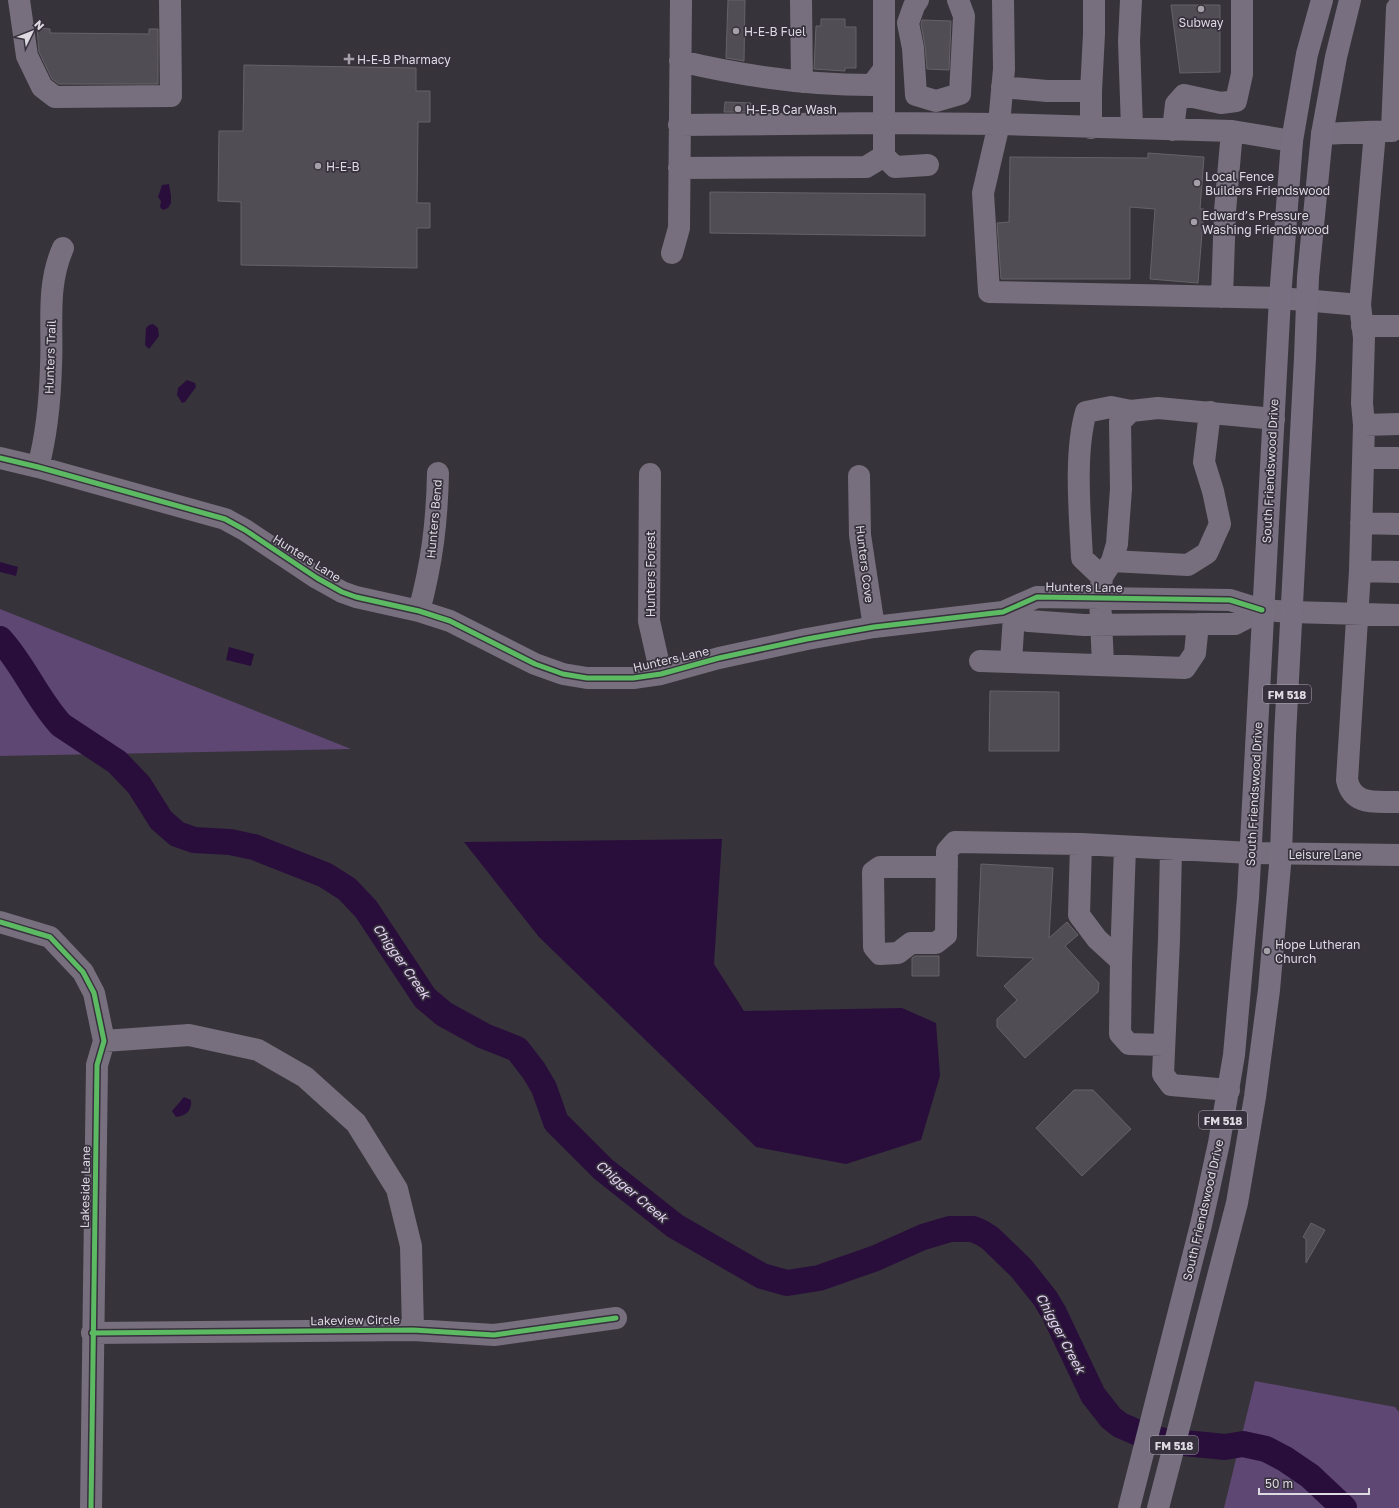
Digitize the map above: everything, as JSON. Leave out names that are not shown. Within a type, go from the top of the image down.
[{"type":"main road","name":"South Friendswood Drive","points":[[1130,1504],[1201,1225],[1229,1090],[1240,1005],[1251,853],[1262,610],[1280,298],[1292,140],[1307,54],[1322,0]]},
{"type":"main road","name":"FM 518","points":[[1158,1508],[1222,1266],[1245,1159],[1269,990],[1281,854],[1290,612],[1307,300],[1322,134],[1336,57],[1350,0]]},
{"type":"street","points":[[19,0],[27,56],[42,87],[54,97],[171,96],[170,0]]},
{"type":"street","points":[[672,253],[679,228],[681,0]]},
{"type":"street","points":[[801,0],[802,82]]},
{"type":"street","points":[[884,0],[884,156],[895,167],[928,165]]},
{"type":"street","points":[[918,0],[914,6],[908,23],[913,48],[916,95],[936,101],[960,94],[964,16],[958,0]]},
{"type":"street","points":[[1003,0],[1002,87],[999,124],[983,194],[989,292],[1280,298],[1360,305]]},
{"type":"street","points":[[1091,128],[1090,90],[1094,34],[1094,0]]},
{"type":"street","points":[[1131,0],[1129,41],[1132,128]]},
{"type":"street","points":[[1222,297],[1225,211],[1241,112],[1236,101],[1242,74],[1242,0]]},
{"type":"street","points":[[1399,6],[1397,8],[1396,110],[1389,131],[1360,305],[1364,338],[1362,403],[1364,458],[1358,615],[1347,780],[1349,790],[1362,800],[1399,802]]},
{"type":"street","points":[[680,61],[767,79],[838,85],[872,85],[884,69]]},
{"type":"street","points":[[1002,87],[1047,91],[1090,90]]},
{"type":"street","points":[[1173,130],[1176,104],[1184,95],[1220,103],[1236,101]]},
{"type":"street","points":[[679,125],[884,123],[999,124],[1237,132],[1292,140]]},
{"type":"street","points":[[1322,134],[1389,131]]},
{"type":"street","points":[[679,168],[866,167],[884,156]]},
{"type":"street","name":"Hunters Trail","points":[[38,467],[44,443],[48,414],[51,366],[52,284],[55,265],[62,248]]},
{"type":"street","points":[[1362,326],[1399,326]]},
{"type":"street","points":[[1105,579],[1082,558],[1079,509],[1081,430],[1086,412],[1111,407],[1131,411],[1158,408],[1274,419]]},
{"type":"street","points":[[1103,664],[1102,625],[1105,579],[1117,544],[1121,490],[1120,422],[1131,411]]},
{"type":"street","points":[[1105,579],[1188,565],[1207,553],[1220,524],[1213,491],[1204,462],[1210,412]]},
{"type":"street","points":[[1364,425],[1399,424]]},
{"type":"street","name":"Hunters Lane","points":[[0,458],[38,467],[225,519],[317,578],[342,592],[356,597],[419,611],[450,621],[535,664],[563,674],[587,678],[612,680],[661,674],[719,658],[874,627],[1009,614],[1029,621],[1102,625],[1235,624],[1262,610]]},
{"type":"street","points":[[1364,458],[1399,458]]},
{"type":"street","name":"Hunters Bend","points":[[419,611],[426,584],[434,540],[438,473]]},
{"type":"street","name":"Hunters Forest","points":[[650,474],[649,621],[653,646],[661,674]]},
{"type":"street","name":"Hunters Cove","points":[[859,476],[860,535],[874,627]]},
{"type":"street","points":[[1361,523],[1399,524]]},
{"type":"street","points":[[1360,571],[1399,572]]},
{"type":"street","name":"Hunters Lane","points":[[1009,614],[1037,597],[1105,579],[1230,600],[1262,610]]},
{"type":"street","points":[[1262,610],[1358,615],[1399,615]]},
{"type":"street","points":[[1009,614],[1012,661]]},
{"type":"street","points":[[980,660],[1185,668],[1194,653],[1198,624]]},
{"type":"street","name":"Leisure Lane","points":[[947,867],[880,867],[873,872],[874,946],[880,954],[898,953],[910,943],[936,943],[946,935],[947,867],[947,851],[955,842],[1081,844],[1171,850],[1281,854],[1399,855]]},
{"type":"street","points":[[1081,844],[1079,915],[1096,939],[1121,961]]},
{"type":"street","points":[[1125,847],[1120,1034],[1129,1044],[1164,1045]]},
{"type":"street","points":[[1171,850],[1169,940],[1163,1074],[1171,1086],[1229,1090]]},
{"type":"street","name":"Lakeside Lane","points":[[0,922],[50,937],[83,972],[94,993],[104,1041],[97,1065],[92,1333],[91,1508]]},
{"type":"street","points":[[104,1041],[189,1036],[258,1050],[304,1077],[356,1124],[397,1188],[411,1246],[413,1330]]},
{"type":"street","name":"Lakeview Circle","points":[[92,1333],[413,1330],[494,1335],[616,1318]]},
{"type":"shaded area","points":[[169,184],[171,203],[168,208],[163,210],[160,207],[161,201],[158,197],[162,185]]},
{"type":"shaded area","points":[[153,324],[158,328],[159,336],[149,349],[145,345],[146,328]]},
{"type":"shaded area","points":[[187,380],[195,383],[196,387],[185,402],[182,403],[177,395],[178,388]]},
{"type":"shaded area","points":[[0,562],[18,567],[16,576],[0,572]]},
{"type":"shaded area","points":[[0,609],[351,749],[0,756]]},
{"type":"shaded area","points":[[229,647],[254,654],[251,666],[226,660]]},
{"type":"shaded area","points":[[722,839],[714,964],[744,1011],[902,1008],[936,1023],[940,1076],[921,1140],[846,1164],[756,1147],[539,937],[464,842]]},
{"type":"shaded area","points":[[184,1097],[191,1100],[189,1110],[185,1114],[176,1117],[172,1111]]},
{"type":"shaded area","points":[[1255,1381],[1395,1407],[1399,1412],[1399,1508],[1224,1508]]},
{"type":"building","name":"H-E-B Fuel","points":[[728,0],[745,0],[744,61],[726,58]]},
{"type":"building","points":[[1171,5],[1220,5],[1220,72],[1180,73]]},
{"type":"building","points":[[821,19],[845,19],[845,27],[856,27],[856,68],[845,68],[845,71],[814,69],[816,26],[821,26]]},
{"type":"building","points":[[922,20],[951,21],[949,70],[927,69],[921,24]]},
{"type":"building","points":[[37,28],[50,29],[50,33],[149,34],[149,29],[158,29],[158,84],[59,84],[52,79],[39,52]]},
{"type":"building","name":"H-E-B","points":[[244,65],[416,68],[416,91],[430,91],[430,122],[418,122],[417,203],[430,203],[430,228],[417,228],[417,268],[241,265],[241,202],[218,201],[219,131],[243,131]]},
{"type":"building","name":"H-E-B Car Wash","points":[[725,102],[751,103],[751,112],[724,112]]},
{"type":"building","points":[[1148,153],[1204,157],[1200,209],[1204,209],[1198,283],[1150,279],[1155,209],[1130,207],[1130,279],[1001,279],[997,223],[1009,222],[1010,157],[1148,158]]},
{"type":"building","points":[[710,192],[925,194],[925,236],[710,233]]},
{"type":"building","points":[[990,691],[1059,692],[1059,751],[989,751]]},
{"type":"building","points":[[981,864],[1053,868],[1049,938],[1067,922],[1078,935],[1065,946],[1099,983],[1098,992],[1025,1058],[997,1027],[997,1019],[1017,1000],[1004,986],[1034,958],[977,956]]},
{"type":"building","points":[[915,956],[939,956],[939,976],[912,976],[912,958]]},
{"type":"building","points":[[1074,1090],[1093,1090],[1131,1129],[1082,1176],[1036,1128]]},
{"type":"building","points":[[1311,1223],[1325,1230],[1306,1263],[1306,1239],[1303,1237]]},
{"type":"waterway","name":"Chigger Creek","points":[[0,639],[9,649],[52,715],[61,725],[117,762],[139,785],[161,820],[177,834],[194,840],[230,842],[254,847],[325,875],[347,889],[366,909],[425,998],[444,1014],[484,1036],[517,1049],[534,1071],[544,1088],[556,1122],[603,1169],[675,1226],[762,1276],[787,1283],[819,1278],[876,1258],[923,1237],[950,1229],[973,1229],[990,1238],[1021,1268],[1045,1298],[1054,1313],[1093,1395],[1111,1418],[1120,1425],[1143,1435],[1164,1441],[1225,1447],[1243,1444],[1266,1449],[1285,1459],[1310,1476],[1344,1508]]},
{"type":"cycle path","points":[[0,458],[38,467],[225,519],[245,530],[317,578],[342,592],[356,597],[419,611],[450,621],[535,664],[563,674],[587,678],[633,678],[661,674],[719,658],[807,639],[874,627],[1003,612],[1037,597],[1230,600],[1262,610]]},
{"type":"cycle path","points":[[0,922],[50,937],[83,972],[94,993],[104,1041],[97,1065],[91,1508]]},
{"type":"cycle path","points":[[92,1333],[413,1330],[494,1335],[616,1318]]},
{"type":"place","name":"Subway","points":[[1201,9]]},
{"type":"place","name":"H-E-B Fuel","points":[[736,31]]},
{"type":"place","name":"H-E-B Pharmacy","points":[[349,59]]},
{"type":"place","name":"H-E-B Car Wash","points":[[738,109]]},
{"type":"place","name":"H-E-B","points":[[318,166]]},
{"type":"place","name":"Local Fence Builders Friendswood","points":[[1197,183]]},
{"type":"place","name":"Edward’s Pressure Washing Friendswood","points":[[1194,222]]},
{"type":"place","name":"Hope Lutheran Church","points":[[1267,951]]}]
